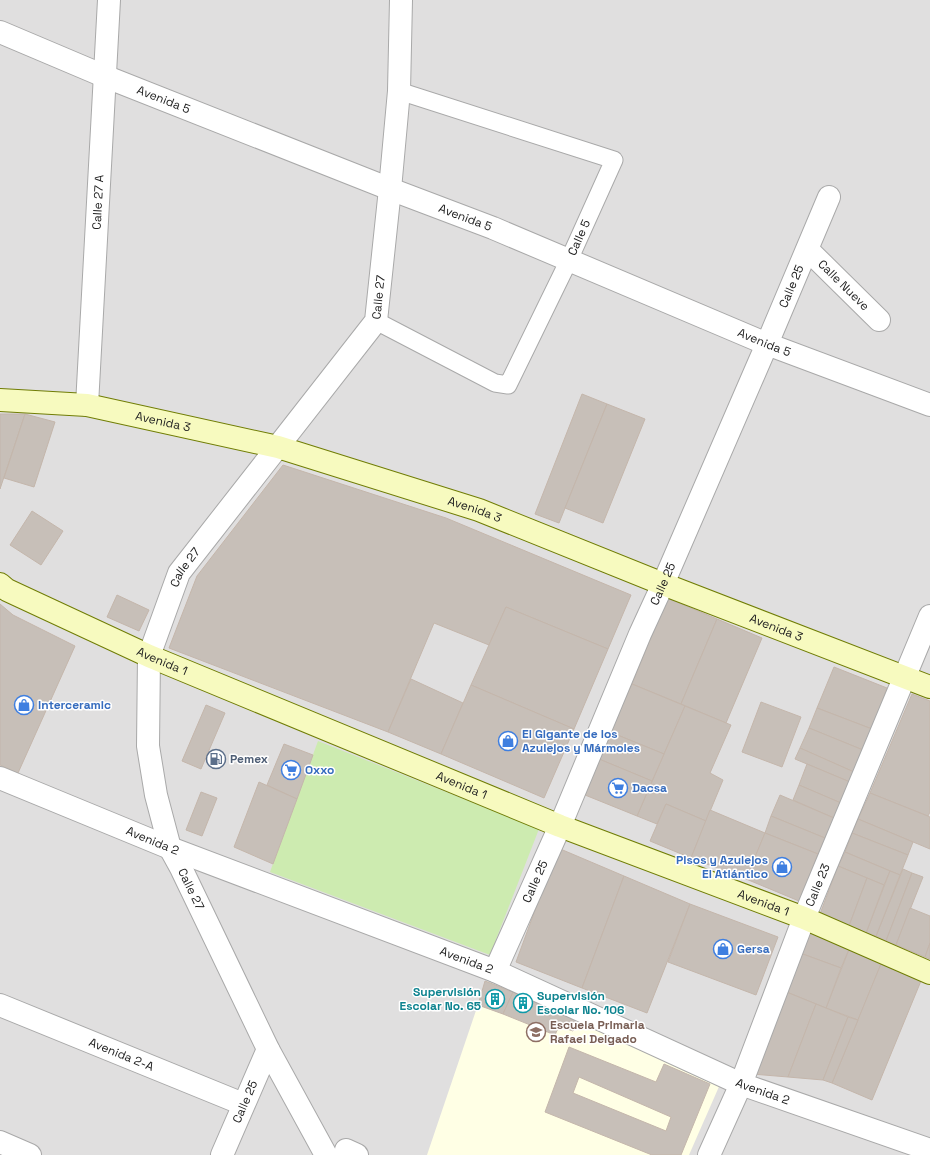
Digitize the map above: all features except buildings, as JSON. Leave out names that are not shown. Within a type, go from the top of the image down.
[{"type":"main road","name":"Avenida 3","points":[[0,400],[87,405],[278,447],[479,510],[663,584],[930,687]]},
{"type":"main road","name":"Avenida 1","points":[[0,584],[7,590],[149,656],[560,826],[804,918],[930,973]]},
{"type":"street","name":"Calle 27 A","points":[[87,405],[109,0]]},
{"type":"street","name":"Calle 27","points":[[343,1153],[268,1049],[170,848],[156,795],[148,746],[149,656],[179,573],[376,321],[399,91],[401,0]]},
{"type":"street","name":"Avenida 5","points":[[0,32],[104,76],[493,228],[767,344],[930,406]]},
{"type":"street","name":"Calle 5","points":[[376,321],[495,383],[508,385],[569,260],[614,160],[399,91]]},
{"type":"street","name":"Calle 25","points":[[495,971],[560,826],[640,634],[808,250],[829,196]]},
{"type":"street","name":"Calle Nueve","points":[[808,250],[879,320]]},
{"type":"street","name":"Calle 23","points":[[709,1155],[741,1084],[804,918],[930,616]]},
{"type":"street","name":"Avenida 2","points":[[0,778],[170,848],[495,971],[741,1084],[930,1150]]},
{"type":"street","name":"Avenida 2-A","points":[[0,1005],[243,1104]]},
{"type":"street","name":"Calle 25","points":[[222,1155],[268,1049]]},
{"type":"street","points":[[0,1142],[30,1155]]},
{"type":"shaded area","points":[[0,0],[930,0],[930,1155],[0,1155]]},
{"type":"shaded area","name":"Escuela Primaria Rafael Delgado","points":[[486,981],[721,1082],[689,1155],[427,1155]]},
{"type":"green space","points":[[318,741],[539,829],[490,955],[270,872]]},
{"type":"place","name":"Interceramic","points":[[24,705]]},
{"type":"place","name":"El Gigante de los Azulejos y Mármoles","points":[[508,741]]},
{"type":"place","name":"Pemex","points":[[216,759]]},
{"type":"place","name":"Oxxo","points":[[291,770]]},
{"type":"place","name":"Dacsa","points":[[618,788]]},
{"type":"place","name":"Pisos y Azulejos El Atlántico","points":[[782,867]]},
{"type":"place","name":"Gersa","points":[[723,949]]},
{"type":"place","name":"Supervisión Escolar No. 65","points":[[495,999]]},
{"type":"place","name":"Supervisión Escolar No. 106","points":[[523,1003]]},
{"type":"place","name":"Escuela Primaria Rafael Delgado","points":[[536,1032]]}]
